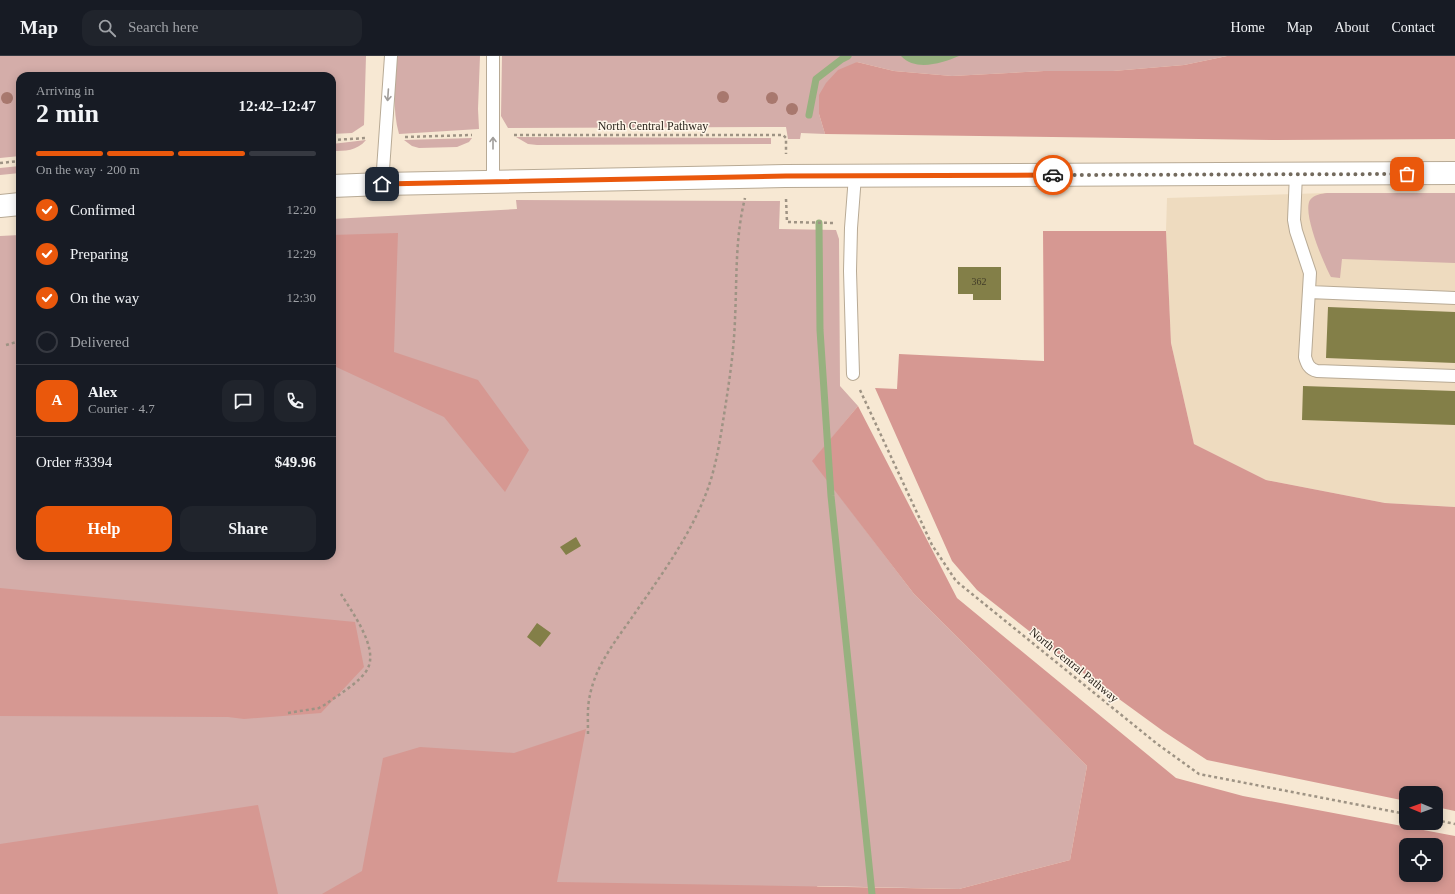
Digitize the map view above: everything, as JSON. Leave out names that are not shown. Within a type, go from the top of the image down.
[{"type":"street","points":[[336,186],[751,176],[1455,173]]},
{"type":"street","points":[[0,206],[16,204]]},
{"type":"lane","points":[[382,184],[391,56]]},
{"type":"lane","points":[[493,56],[493,182]]},
{"type":"lane","points":[[1296,174],[1295,225],[1299,242],[1310,273],[1305,357],[1307,365],[1311,370],[1317,371],[1455,376]]},
{"type":"lane","points":[[853,374],[850,271],[851,228],[855,176]]},
{"type":"lane","points":[[1309,292],[1455,298]]},
{"type":"path","name":"North Central Pathway","points":[[514,135],[783,135],[786,138],[786,142]]},
{"type":"path","points":[[405,137],[472,136]]},
{"type":"path","points":[[336,140],[367,138]]},
{"type":"path","points":[[0,163],[16,161]]},
{"type":"path","points":[[588,734],[590,695],[594,680],[610,648],[684,542],[707,491],[714,469],[721,437],[732,368],[738,234],[751,176]]},
{"type":"path","points":[[786,202],[787,222],[819,223]]},
{"type":"path","points":[[6,345],[16,343]]},
{"type":"path","name":"North Central Pathway","points":[[853,374],[932,545],[956,581],[1150,738],[1199,774],[1399,813]]},
{"type":"path","points":[[288,713],[319,708],[362,676],[368,668],[371,658],[368,643],[341,594]]},
{"type":"path","points":[[1443,821],[1455,824]]},
{"type":"shaded area","points":[[0,56],[366,56],[364,125],[352,133],[336,134],[336,72],[16,72],[16,156],[0,158]]},
{"type":"shaded area","points":[[396,56],[480,56],[478,109],[479,129],[399,134],[395,115]]},
{"type":"shaded area","points":[[502,56],[1227,56],[1184,65],[1113,71],[1044,71],[952,76],[894,71],[857,62],[819,114],[825,134],[801,133],[800,139],[788,139],[786,127],[508,128],[501,116]]},
{"type":"shaded area","points":[[901,56],[959,56],[929,65],[921,65],[907,61]]},
{"type":"shaded area","points":[[1227,56],[1455,56],[1455,139],[1279,140],[825,134],[819,114],[819,95],[826,83],[838,70],[857,62],[894,71],[952,76],[1044,71],[1113,71],[1184,65]]},
{"type":"shaded area","points":[[516,137],[771,138],[771,144],[537,145],[528,144]]},
{"type":"shaded area","points":[[472,138],[469,142],[457,147],[419,148],[412,146],[404,140]]},
{"type":"shaded area","points":[[366,140],[355,148],[346,150],[336,151],[336,144]]},
{"type":"shaded area","points":[[16,166],[16,173],[0,175],[0,168]]},
{"type":"shaded area","points":[[1327,193],[1455,193],[1455,507],[1385,503],[1266,480],[1194,444],[1171,343],[1166,231],[1167,198]]},
{"type":"shaded area","points":[[1327,193],[1455,193],[1455,263],[1342,259],[1340,278],[1331,277],[1311,227],[1308,207],[1310,200],[1314,197]]},
{"type":"shaded area","points":[[516,200],[780,201],[779,229],[836,230],[839,239],[840,386],[858,406],[813,461],[914,594],[1087,766],[1070,860],[959,889],[817,886],[820,894],[0,894],[0,236],[16,235],[16,560],[336,560],[336,219],[517,209]]},
{"type":"shaded area","points":[[1043,231],[1166,231],[1171,343],[1194,444],[1266,480],[1385,503],[1455,507],[1455,811],[1443,808],[1443,786],[1399,786],[1399,800],[1207,760],[1163,731],[1075,667],[977,590],[952,561],[875,388],[897,389],[899,354],[1044,361]]},
{"type":"shaded area","points":[[398,233],[394,352],[478,380],[529,450],[505,492],[444,417],[336,367],[336,235]]},
{"type":"shaded area","points":[[858,406],[957,598],[1176,778],[1243,796],[1399,825],[1399,830],[1423,830],[1455,836],[1455,894],[322,894],[362,871],[383,758],[420,747],[514,753],[586,729],[557,882],[959,889],[1070,860],[1087,766],[914,594],[812,461]]},
{"type":"shaded area","points":[[0,588],[355,622],[364,667],[321,713],[244,719],[228,717],[0,716]]},
{"type":"shaded area","points":[[258,805],[278,894],[0,894],[0,844]]},
{"type":"building","points":[[958,267],[1001,267],[1001,300],[973,300],[973,294],[958,294]]},
{"type":"building","points":[[1328,307],[1455,312],[1455,363],[1326,358]]},
{"type":"building","points":[[1303,386],[1455,391],[1455,425],[1302,420]]},
{"type":"building","points":[[576,537],[581,546],[566,555],[560,547]]},
{"type":"building","points":[[537,623],[551,633],[540,647],[527,637]]},
{"type":"waterway","points":[[809,115],[816,79],[848,56]]},
{"type":"waterway","points":[[819,223],[820,330],[831,496],[872,894]]},
{"type":"way so far","points":[[1053,175],[1407,174]]},
{"type":"route","points":[[382,184],[786,176],[1053,175]]}]
